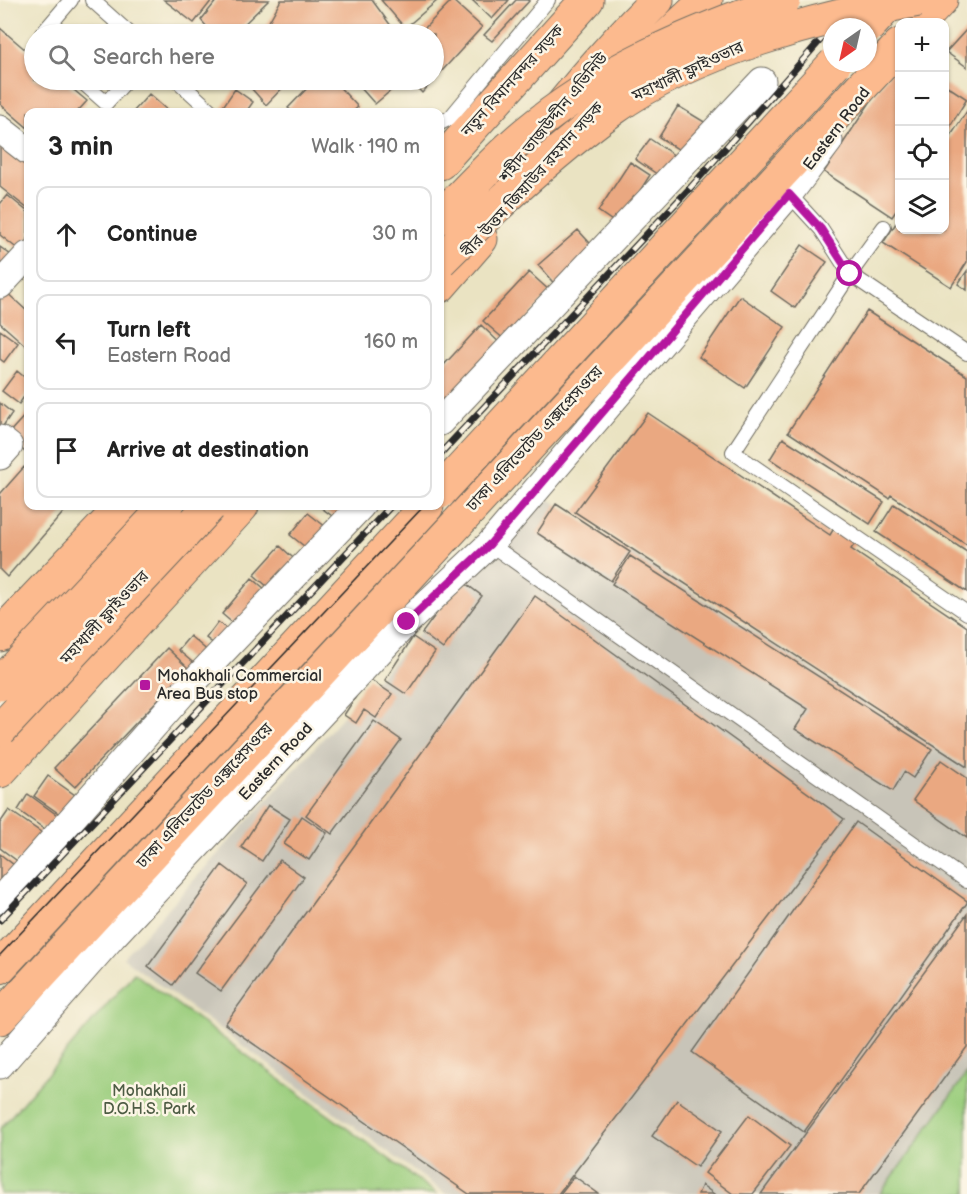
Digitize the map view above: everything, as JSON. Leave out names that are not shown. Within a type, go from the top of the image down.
[{"type":"main road","name":"নতুন বিমানবন্দর সড়ক","points":[[444,159],[587,0]]},
{"type":"main road","points":[[473,126],[500,109],[534,80],[609,0]]},
{"type":"main road","name":"শহীদ তাজউদ্দীন এভিনিউ","points":[[444,267],[527,147],[599,60],[657,0]]},
{"type":"main road","name":"বীর উত্তম জিয়াউর রহমান সড়ক","points":[[444,281],[624,78],[706,0]]},
{"type":"main road","name":"মহাখালী ফ্লাইওভার","points":[[444,213],[524,134],[590,87],[664,45],[784,0]]},
{"type":"main road","points":[[876,18],[893,0]]},
{"type":"main road","name":"মহাখালী ফ্লাইওভার","points":[[444,257],[521,183],[615,108],[658,82],[767,37],[834,18],[919,0]]},
{"type":"main road","points":[[923,18],[941,0]]},
{"type":"main road","name":"ঢাকা এলিভেটেড এক্সপ্রেসওয়ে","points":[[0,1018],[895,50]]},
{"type":"main road","name":"ঢাকা এলিভেটেড এক্সপ্রেসওয়ে","points":[[444,488],[827,72]]},
{"type":"main road","points":[[106,655],[4,626],[119,510]]},
{"type":"main road","name":"মহাখালী ফ্লাইওভার","points":[[0,683],[163,510]]},
{"type":"main road","name":"মহাখালী ফ্লাইওভার","points":[[0,730],[206,510]]},
{"type":"main road","points":[[0,771],[238,510]]},
{"type":"main road","name":"ঢাকা এলিভেটেড এক্সপ্রেসওয়ে","points":[[0,967],[423,510]]},
{"type":"main road","points":[[0,683],[53,711]]},
{"type":"street","points":[[922,18],[934,0]]},
{"type":"street","name":"Eastern Road","points":[[0,1065],[113,936],[407,622],[490,544],[789,194],[895,52]]},
{"type":"street","points":[[444,418],[762,81]]},
{"type":"street","points":[[1,133],[24,149]]},
{"type":"street","points":[[0,285],[24,259]]},
{"type":"street","points":[[0,439],[9,446],[0,456]]},
{"type":"street","points":[[0,900],[181,695],[356,510]]},
{"type":"lane","points":[[51,24],[71,0]]},
{"type":"lane","points":[[92,0],[119,24]]},
{"type":"lane","points":[[444,121],[450,118],[548,0]]},
{"type":"lane","points":[[91,90],[106,103],[118,90]]},
{"type":"lane","points":[[188,90],[208,108]]},
{"type":"lane","points":[[789,194],[821,229],[850,274],[967,353]]},
{"type":"lane","points":[[884,227],[850,274],[733,452],[967,613]]},
{"type":"lane","points":[[490,544],[967,880]]},
{"type":"shaded area","points":[[544,496],[967,768],[967,1194],[446,1194],[123,958]]},
{"type":"green space","name":"Mohakhali D.O.H.S. Park","points":[[134,973],[437,1194],[0,1194],[0,1129]]},
{"type":"green space","points":[[967,1073],[967,1194],[880,1194]]},
{"type":"building","points":[[164,0],[212,0],[194,23]]},
{"type":"building","points":[[217,0],[269,0],[244,24],[204,24],[201,20]]},
{"type":"building","points":[[281,0],[372,0],[390,24],[268,24]]},
{"type":"building","points":[[381,0],[438,0],[410,24],[402,24]]},
{"type":"building","points":[[452,0],[482,27],[444,69],[444,24],[429,24]]},
{"type":"building","points":[[472,0],[509,0],[492,19]]},
{"type":"building","points":[[516,0],[530,0],[492,41],[484,35]]},
{"type":"building","points":[[0,28],[24,48],[24,90],[74,90],[87,101],[81,108],[24,108],[24,125],[0,104]]},
{"type":"building","points":[[967,29],[967,67],[949,54],[949,49]]},
{"type":"building","points":[[895,65],[895,212],[892,217],[824,172]]},
{"type":"building","points":[[949,87],[967,99],[949,128]]},
{"type":"building","points":[[234,90],[253,102],[249,108],[222,108]]},
{"type":"building","points":[[253,90],[280,90],[266,105]]},
{"type":"building","points":[[305,90],[342,90],[358,107],[357,108],[288,108]]},
{"type":"building","points":[[363,90],[391,90],[375,104]]},
{"type":"building","points":[[149,94],[165,108],[137,108]]},
{"type":"building","points":[[678,106],[706,123],[687,155],[659,137]]},
{"type":"building","points":[[967,111],[967,262],[951,287],[883,243],[895,225],[895,234],[949,234],[949,138]]},
{"type":"building","points":[[650,139],[681,160],[667,181],[635,159]]},
{"type":"building","points":[[0,143],[24,157],[24,206],[0,187]]},
{"type":"building","points":[[630,162],[650,175],[618,225],[598,211]]},
{"type":"building","points":[[7,195],[24,209],[24,254],[0,235],[0,204]]},
{"type":"building","points":[[578,230],[598,252],[557,287],[538,265]]},
{"type":"building","points":[[802,245],[827,262],[795,308],[771,291]]},
{"type":"building","points":[[0,247],[15,258],[0,277]]},
{"type":"building","points":[[967,271],[967,290],[958,284]]},
{"type":"building","points":[[529,272],[551,292],[506,341],[483,321]]},
{"type":"building","points":[[4,290],[24,308],[24,344],[0,323],[0,295]]},
{"type":"building","points":[[740,296],[785,327],[745,388],[699,357]]},
{"type":"building","points":[[867,311],[967,376],[967,545],[891,495],[889,498],[788,432]]},
{"type":"building","points":[[481,325],[507,350],[444,418],[444,365]]},
{"type":"building","points":[[0,330],[18,343],[4,362],[0,359]]},
{"type":"building","points":[[17,371],[24,377],[24,397],[19,404],[2,391]]},
{"type":"building","points":[[0,403],[12,413],[1,429],[0,428]]},
{"type":"building","points":[[648,413],[830,535],[839,520],[861,535],[851,549],[967,627],[967,767],[575,512]]},
{"type":"building","points":[[24,416],[24,451],[7,435]]},
{"type":"building","points":[[783,438],[884,502],[870,524],[770,459]]},
{"type":"building","points":[[24,467],[24,510],[66,510],[7,577],[0,570],[0,494]]},
{"type":"building","points":[[556,504],[630,552],[611,581],[537,533]]},
{"type":"building","points":[[894,504],[967,552],[967,592],[876,532]]},
{"type":"building","points":[[324,510],[357,510],[344,525]]},
{"type":"building","points":[[308,513],[340,538],[323,561],[290,535]]},
{"type":"building","points":[[280,546],[302,566],[276,594],[254,575]]},
{"type":"building","points":[[630,556],[932,749],[913,778],[904,772],[893,791],[795,729],[808,709],[612,584]]},
{"type":"building","points":[[252,578],[272,595],[242,631],[222,614]]},
{"type":"building","points":[[461,580],[482,596],[443,649],[422,633]]},
{"type":"building","points":[[535,596],[844,819],[558,1194],[469,1194],[225,1024]]},
{"type":"building","points":[[218,622],[241,640],[229,655],[206,638]]},
{"type":"building","points":[[190,636],[216,658],[204,672],[178,650]]},
{"type":"building","points":[[413,637],[435,652],[406,694],[385,680]]},
{"type":"building","points":[[167,648],[188,668],[75,787],[54,768]]},
{"type":"building","points":[[368,678],[392,694],[376,718],[364,710],[356,723],[344,715]]},
{"type":"building","points":[[374,721],[401,740],[332,834],[306,815]]},
{"type":"building","points":[[941,760],[967,778],[967,838],[913,800]]},
{"type":"building","points":[[48,776],[85,802],[71,822],[34,796]]},
{"type":"building","points":[[28,794],[64,820],[53,835],[18,810]]},
{"type":"building","points":[[268,805],[290,819],[262,861],[241,847]]},
{"type":"building","points":[[9,810],[42,833],[20,863],[0,848],[0,823]]},
{"type":"building","points":[[302,816],[327,833],[309,860],[284,844]]},
{"type":"building","points":[[856,822],[967,903],[804,1132],[692,1052]]},
{"type":"building","points":[[0,854],[19,869],[0,895]]},
{"type":"building","points":[[280,860],[304,877],[221,991],[195,973]]},
{"type":"building","points":[[222,865],[247,884],[173,985],[148,966]]},
{"type":"building","points":[[967,914],[967,1047],[859,1194],[761,1194]]},
{"type":"building","points":[[677,1100],[722,1131],[697,1167],[652,1136]]},
{"type":"building","points":[[749,1115],[790,1146],[753,1194],[733,1194],[705,1173]]},
{"type":"building","points":[[574,1176],[599,1194],[560,1194]]},
{"type":"building","points":[[702,1185],[714,1194],[698,1194]]},
{"type":"tram line","points":[[870,18],[886,0]]},
{"type":"tram line","points":[[444,485],[709,203],[823,72]]},
{"type":"tram line","points":[[0,955],[420,510]]},
{"type":"railway","points":[[840,18],[856,0]]},
{"type":"railway","points":[[444,450],[691,187],[823,37]]},
{"type":"railway","points":[[0,920],[387,510]]},
{"type":"place","name":"Mohakhali Commercial Area Bus stop","points":[[145,685]]},
{"type":"route","points":[[407,622],[490,544],[789,194],[821,229],[850,274]]}]
